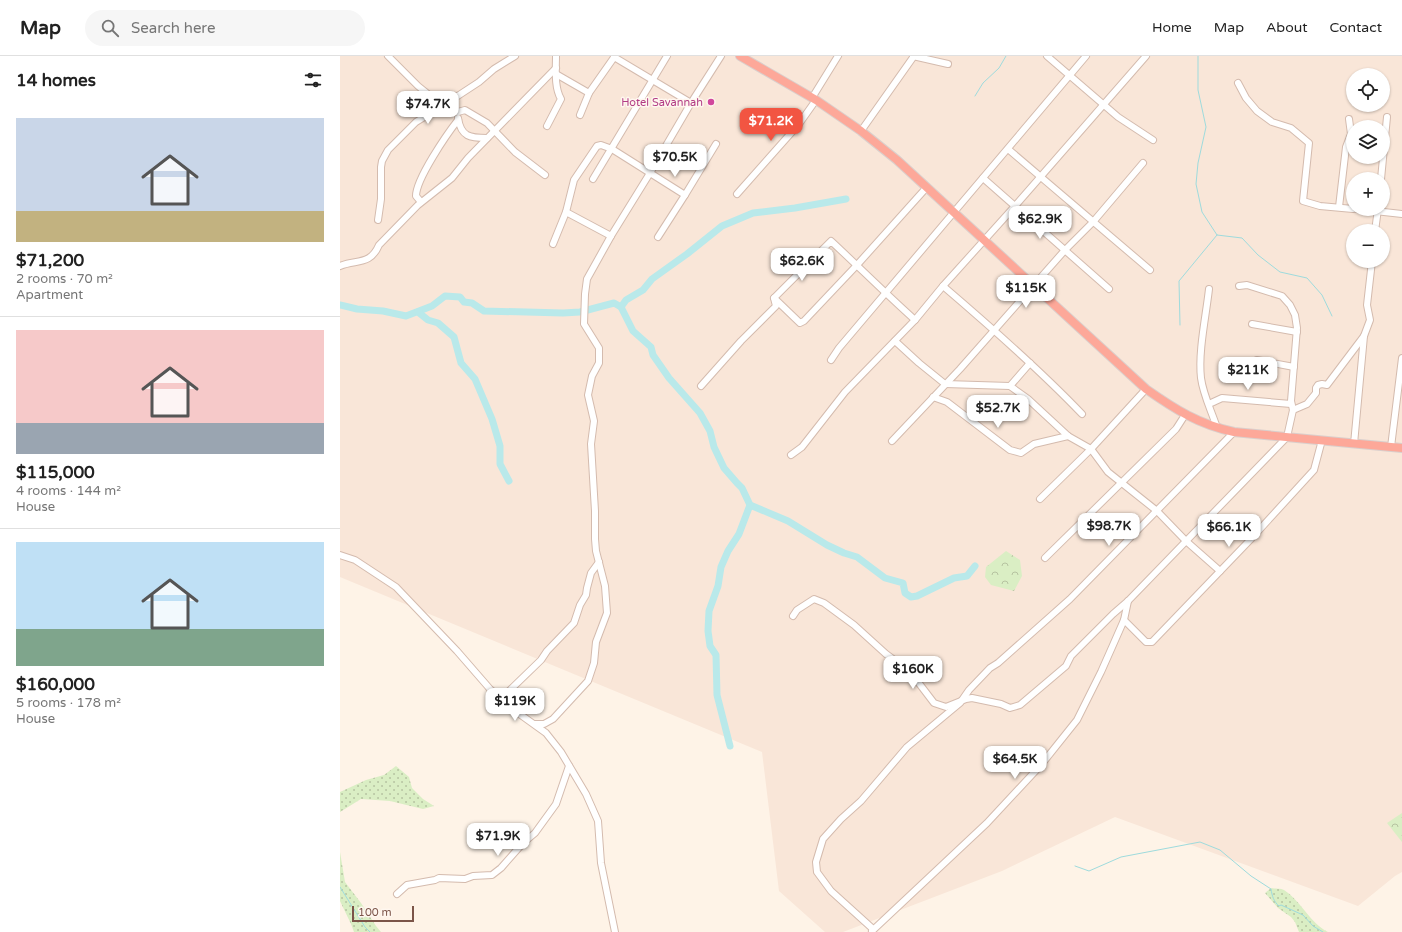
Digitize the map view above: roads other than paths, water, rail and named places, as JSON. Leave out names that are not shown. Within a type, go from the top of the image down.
[{"type":"highway","points":[[740,56],[814,99],[861,131],[897,160],[1146,389],[1185,415],[1234,432],[1402,448]]},
{"type":"street","points":[[388,56],[418,86],[433,98],[452,111],[469,111],[495,130],[515,152],[545,175]]},
{"type":"street","points":[[378,220],[381,199],[382,160],[388,150],[416,122],[515,56]]},
{"type":"street","points":[[547,126],[560,99],[558,95],[556,56]]},
{"type":"street","points":[[580,115],[589,93],[615,56],[653,81],[691,103]]},
{"type":"street","points":[[593,179],[667,56]]},
{"type":"street","points":[[534,724],[544,724],[553,719],[588,681],[594,663],[596,642],[607,613],[605,586],[594,539],[595,511],[590,444],[594,421],[588,396],[592,376],[599,363],[599,348],[584,324],[587,279],[611,236],[721,56]]},
{"type":"street","points":[[737,194],[799,124],[838,56]]},
{"type":"street","points":[[861,131],[914,56],[948,64]]},
{"type":"street","points":[[1047,56],[1118,117],[1154,140]]},
{"type":"street","points":[[831,360],[839,348],[955,213],[1086,56]]},
{"type":"street","points":[[791,455],[802,448],[845,392],[915,320],[943,286],[1042,176],[1146,56]]},
{"type":"street","points":[[556,71],[589,93]]},
{"type":"street","points":[[340,266],[362,262],[375,254],[378,245],[421,202],[452,178],[487,138],[556,71]]},
{"type":"street","points":[[1238,83],[1246,98],[1257,111],[1272,122],[1291,128],[1309,143],[1303,201],[1320,206],[1346,208]]},
{"type":"street","points":[[458,112],[458,120],[465,134],[477,138],[487,138]]},
{"type":"street","points":[[1382,172],[1387,116]]},
{"type":"street","points":[[1339,207],[1346,147],[1351,134],[1349,119]]},
{"type":"street","points":[[421,202],[416,196],[418,188],[438,148],[458,120]]},
{"type":"street","points":[[658,237],[716,144]]},
{"type":"street","points":[[553,244],[566,212],[574,180],[597,146],[602,145],[612,149],[685,195]]},
{"type":"street","points":[[1008,149],[1042,176],[1093,222],[1150,270]]},
{"type":"street","points":[[892,441],[995,330],[1065,250],[1093,222],[1143,163]]},
{"type":"street","points":[[983,178],[1109,288]]},
{"type":"street","points":[[774,298],[800,323],[804,321],[927,187]]},
{"type":"street","points":[[566,212],[611,236]]},
{"type":"street","points":[[1390,212],[1402,214]]},
{"type":"street","points":[[774,298],[831,241],[915,320]]},
{"type":"street","points":[[1354,444],[1364,336],[1370,320],[1367,305],[1371,268]]},
{"type":"street","points":[[1128,601],[1124,620],[1101,672],[1076,720],[1042,765],[987,823],[872,930],[832,891],[817,872],[816,862],[823,839],[841,819],[861,801],[907,747],[960,703],[966,699],[972,698],[1001,704],[1010,708],[1020,705],[1066,666],[1071,656],[1128,601],[1287,437],[1292,407],[1296,332],[1295,315],[1290,305],[1282,296],[1247,285],[1239,286]]},
{"type":"street","points":[[943,286],[995,330],[1053,383],[1082,414]]},
{"type":"street","points":[[1209,289],[1202,346],[1201,378],[1216,425],[1219,428]]},
{"type":"street","points":[[701,386],[776,306],[774,298]]},
{"type":"street","points":[[1252,324],[1296,332]]},
{"type":"street","points":[[1209,404],[1222,398],[1292,407],[1307,404],[1316,393],[1316,388],[1318,385],[1327,385],[1364,336]]},
{"type":"street","points":[[895,341],[945,384],[1010,386],[1028,399],[1068,436],[1091,449],[1108,472],[1157,511],[1186,541],[1220,571]]},
{"type":"street","points":[[1391,447],[1402,358]]},
{"type":"street","points":[[1257,360],[1294,367]]},
{"type":"street","points":[[1010,386],[1030,363]]},
{"type":"street","points":[[1040,499],[1091,449],[1146,389]]},
{"type":"street","points":[[933,397],[947,402],[1010,450],[1021,453],[1034,444],[1068,436]]},
{"type":"street","points":[[1045,558],[1120,482],[1176,429],[1185,415]]},
{"type":"street","points":[[793,616],[797,610],[814,599],[824,603],[854,625],[886,654],[905,668],[934,703],[946,707],[960,703],[969,690],[990,668],[998,663],[1070,599],[1234,432]]},
{"type":"street","points":[[1124,620],[1146,642],[1152,642],[1282,506],[1314,470],[1322,440]]},
{"type":"street","points":[[340,555],[354,560],[396,587],[490,689],[514,710],[546,733],[561,752],[586,794],[598,821],[601,863],[615,932]]},
{"type":"street","points":[[498,695],[508,692],[541,660],[547,651],[574,623],[580,605],[586,595],[591,573],[599,562]]},
{"type":"street","points":[[397,894],[406,885],[439,878],[465,879],[473,876],[492,875],[501,868],[523,843],[535,833],[556,804],[569,766]]},
{"type":"waterway","points":[[975,96],[983,83],[999,68],[1006,56]]},
{"type":"waterway","points":[[1198,56],[1198,90],[1206,127],[1198,163],[1196,184],[1202,212],[1217,235],[1242,238],[1258,255],[1280,272],[1307,278],[1322,295],[1332,316]]},
{"type":"waterway","points":[[621,307],[626,300],[643,290],[652,279],[722,226],[753,213],[795,208],[846,199]]},
{"type":"waterway","points":[[1180,325],[1179,281],[1217,235]]},
{"type":"waterway","points":[[340,305],[406,316],[432,306],[445,296],[460,297],[464,302],[472,303],[484,311],[580,312],[614,303],[621,307],[633,331],[651,347],[653,355],[669,378],[700,413],[710,431],[714,447],[724,468],[742,488],[750,505],[788,521],[827,545],[857,557],[885,578],[903,583],[905,593],[911,597],[917,596],[954,578],[967,576],[975,566]]},
{"type":"waterway","points":[[418,312],[428,320],[438,323],[454,337],[461,363],[475,379],[492,419],[500,446],[500,464],[509,481]]},
{"type":"waterway","points":[[730,746],[717,695],[716,655],[710,646],[708,631],[709,611],[718,586],[721,567],[728,551],[739,534],[750,505]]},
{"type":"waterway","points":[[1075,866],[1089,871],[1121,857],[1200,842],[1220,850],[1251,876],[1271,889],[1274,899],[1279,906],[1281,905],[1303,915],[1313,926],[1323,932]]},
{"type":"waterway","points":[[340,887],[365,927],[370,932]]},
{"type":"place","name":"Hotel Savannah","points":[[711,102]]}]
